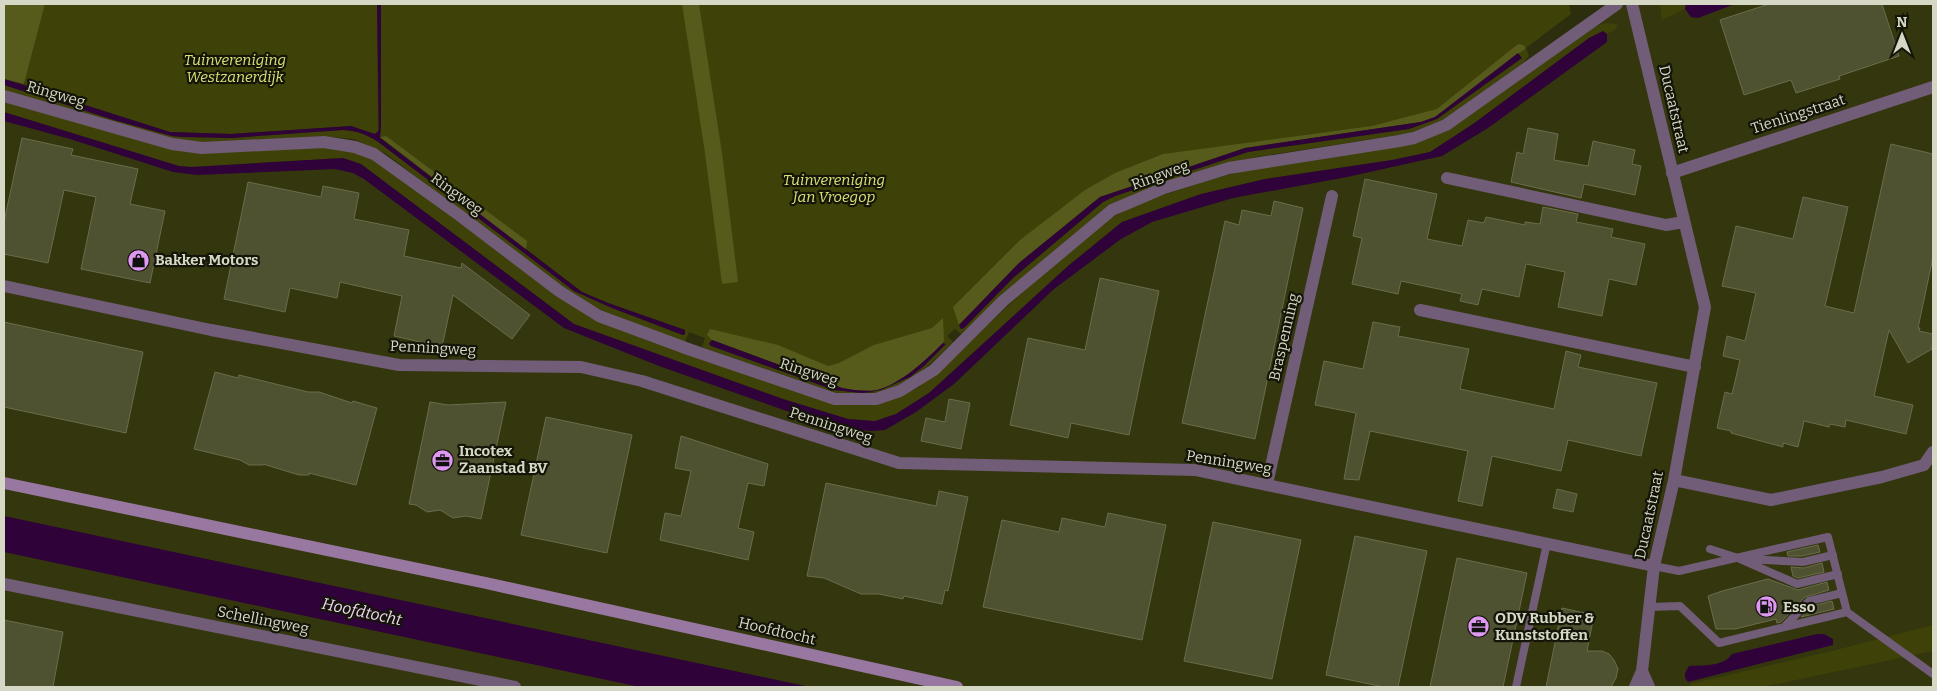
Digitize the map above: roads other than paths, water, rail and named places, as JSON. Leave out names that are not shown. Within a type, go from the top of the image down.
[{"type":"main road","name":"Hoofdtocht","points":[[4,483],[486,583],[957,687]]},
{"type":"street","name":"Ringweg","points":[[4,96],[172,144],[202,148],[324,142],[355,147],[374,154],[459,215],[559,291],[599,316],[691,350],[835,399],[876,399],[900,391],[934,370],[1003,301],[1112,210],[1164,188],[1229,168],[1414,138],[1446,125],[1617,4]]},
{"type":"street","name":"Ducaatstraat","points":[[1632,4],[1705,307],[1674,480],[1654,566],[1642,671],[1636,687]]},
{"type":"street","name":"Tienlingstraat","points":[[1672,173],[1933,87]]},
{"type":"street","points":[[1447,178],[1666,225],[1684,222]]},
{"type":"street","name":"Braspenning","points":[[1267,484],[1332,196]]},
{"type":"street","name":"Penningweg","points":[[4,286],[211,330],[399,365],[581,367],[642,381],[899,463],[1195,470],[1654,566]]},
{"type":"street","points":[[1420,310],[1695,367]]},
{"type":"street","points":[[1674,480],[1771,500],[1882,477],[1924,465],[1933,452]]},
{"type":"street","name":"Schellingweg","points":[[4,584],[515,687]]},
{"type":"street","name":"Ducaatstraat","points":[[1642,671],[1649,687]]},
{"type":"lane","points":[[1654,566],[1679,571],[1828,537],[1847,612],[1933,674]]},
{"type":"lane","points":[[1516,687],[1546,543]]},
{"type":"lane","points":[[1710,549],[1738,558],[1797,584],[1838,574]]},
{"type":"lane","points":[[1738,558],[1803,562],[1833,555]]},
{"type":"lane","points":[[1783,628],[1809,601],[1842,593]]},
{"type":"lane","points":[[1649,607],[1680,606],[1719,643],[1847,612]]},
{"type":"water","points":[[377,4],[381,4],[380,138],[582,292],[685,330],[685,334],[683,335],[612,308],[574,291],[381,144],[363,134],[343,130],[231,138],[172,136],[114,120],[4,85],[4,79],[170,132],[231,134],[351,126],[375,134],[379,130]]},
{"type":"water","points":[[1686,4],[1735,4],[1698,18],[1691,17],[1685,9]]},
{"type":"water","points":[[1603,31],[1607,34],[1607,42],[1488,128],[1442,156],[1347,177],[1233,198],[1152,222],[1121,239],[1054,289],[954,384],[916,412],[885,430],[871,431],[838,428],[812,420],[659,366],[564,328],[364,179],[353,173],[335,169],[197,175],[173,172],[70,139],[4,121],[4,112],[179,166],[191,167],[343,158],[361,164],[574,324],[783,399],[848,419],[875,421],[896,414],[929,393],[1068,266],[1122,222],[1201,194],[1265,179],[1392,160],[1430,152],[1473,124],[1589,38]]},
{"type":"water","points":[[1518,53],[1522,58],[1437,119],[1409,129],[1248,152],[1115,196],[1103,202],[1013,278],[964,328],[961,329],[959,325],[1019,263],[1100,197],[1245,148],[1421,122],[1435,117]]},
{"type":"water","points":[[712,340],[842,388],[864,391],[877,390],[895,383],[921,364],[943,343],[946,344],[910,377],[881,390],[862,393],[834,390],[711,346],[709,344]]},
{"type":"water","points":[[4,516],[810,687],[640,687],[4,552]]},
{"type":"water","points":[[1824,634],[1833,639],[1833,645],[1688,682],[1685,678],[1685,673],[1689,666],[1718,663],[1724,661],[1732,654]]},
{"type":"place","name":"Bakker Motors","points":[[139,260]]},
{"type":"place","name":"Incotex Zaanstad BV","points":[[443,460]]},
{"type":"place","name":"Esso","points":[[1767,607]]},
{"type":"place","name":"ODV Rubber & Kunststoffen","points":[[1479,627]]},
{"type":"park label","name":"Tuinvereniging Westzanerdijk","points":[[235,68]]},
{"type":"park label","name":"Tuinvereniging Jan Vroegop","points":[[834,188]]}]
